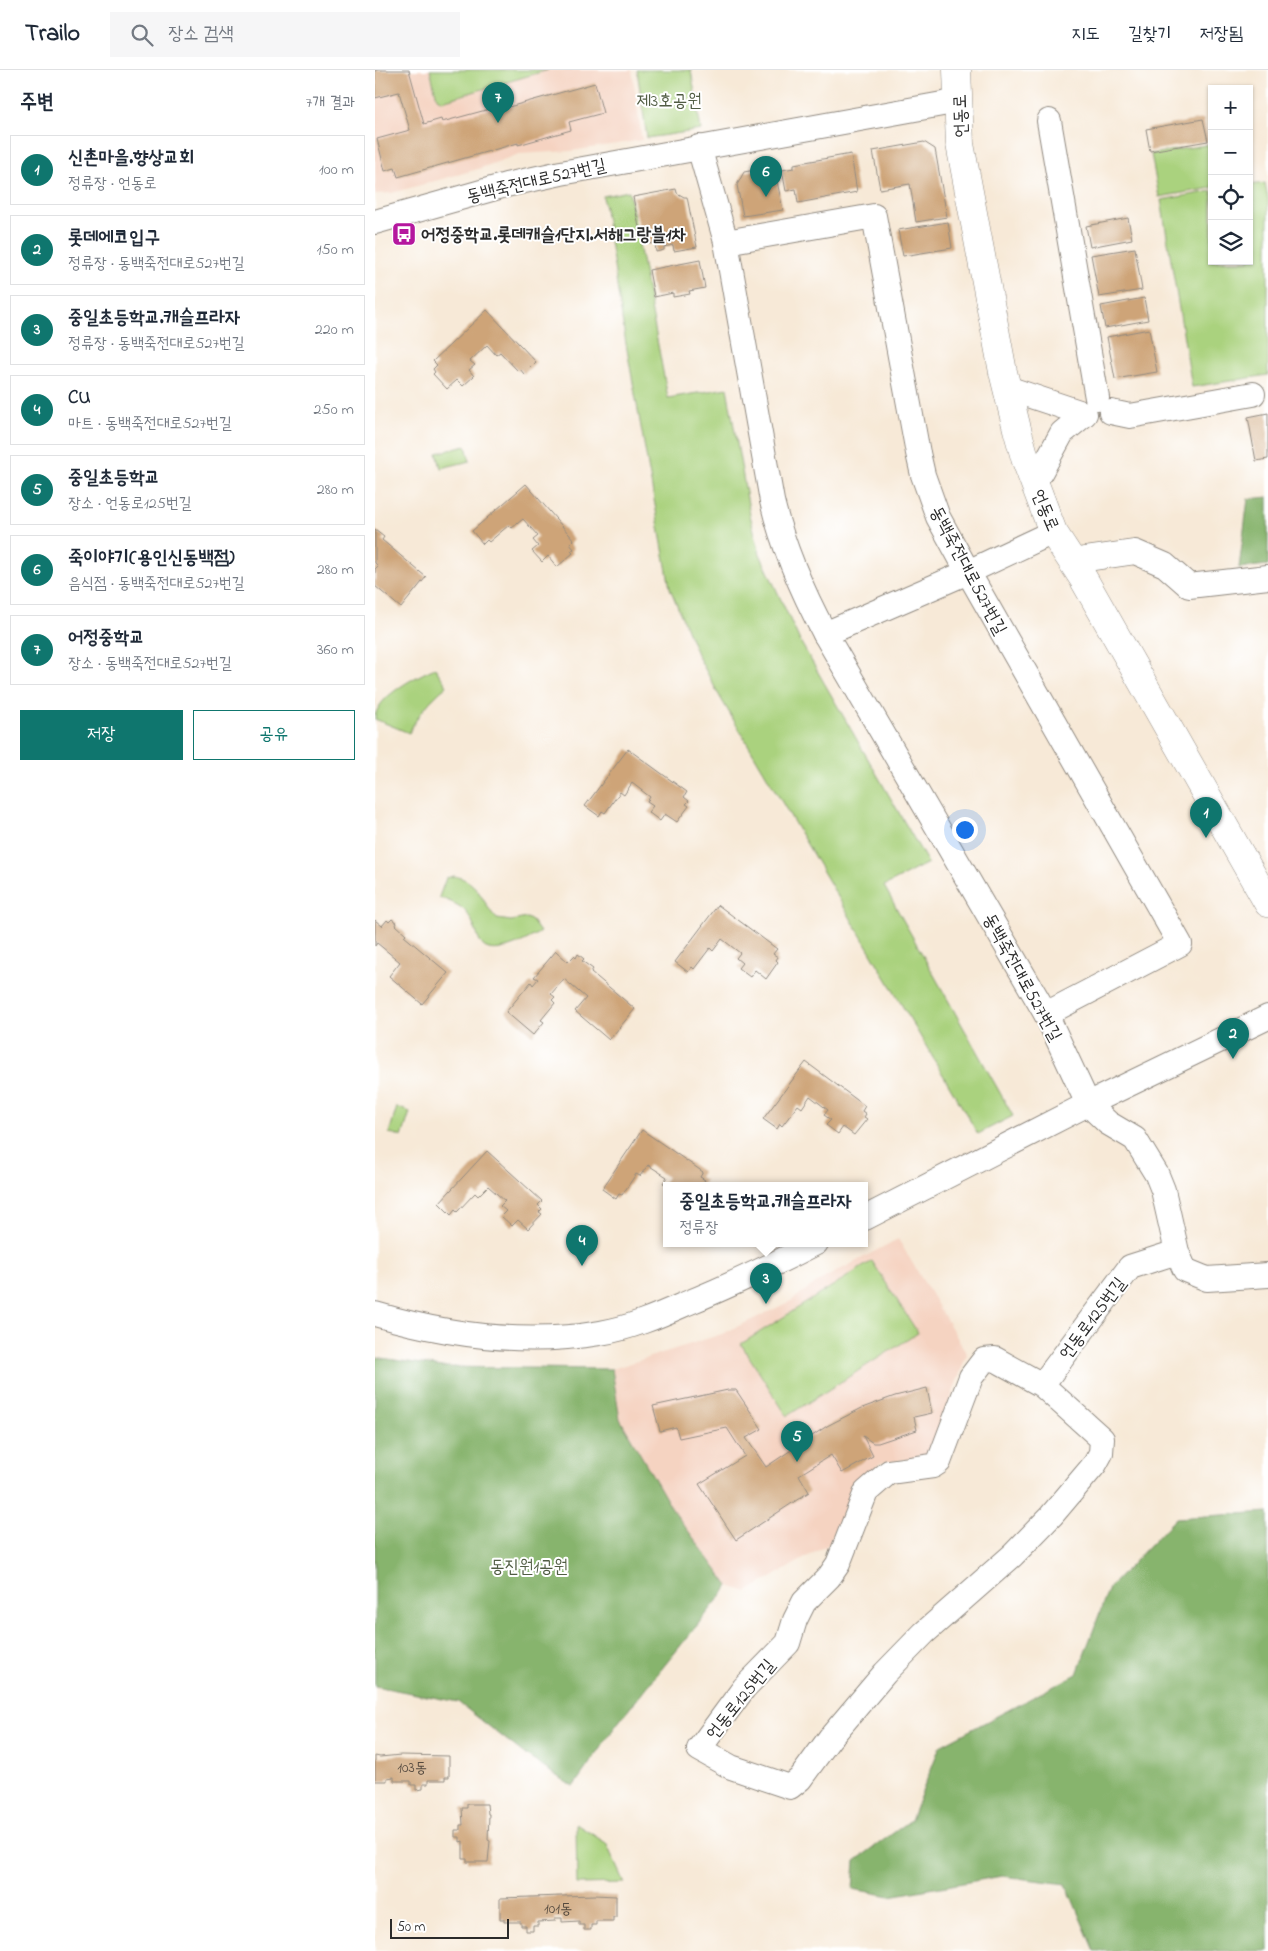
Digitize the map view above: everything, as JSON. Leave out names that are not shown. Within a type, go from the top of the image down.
[{"type":"main road","name":"언동로","points":[[957,70],[960,144],[1007,388],[1025,458],[1034,484],[1053,532],[1072,561],[1268,903]]},
{"type":"street","name":"동백죽전대로527번길","points":[[375,222],[506,185],[699,147],[959,101]]},
{"type":"street","points":[[1049,121],[1098,408]]},
{"type":"street","name":"동백죽전대로527번길","points":[[699,147],[726,242],[773,507],[797,577],[825,634],[1046,1014],[1088,1104]]},
{"type":"street","name":"동백죽전대로527번길","points":[[726,242],[874,216],[918,453],[923,475],[938,517],[1180,944],[1046,1014]]},
{"type":"street","points":[[1007,388],[1130,416],[1253,394]]},
{"type":"street","points":[[1034,484],[1062,433],[1098,408]]},
{"type":"street","points":[[825,634],[968,572],[1053,532]]},
{"type":"street","points":[[1072,561],[1135,552],[1165,565],[1189,586],[1268,577]]},
{"type":"street","points":[[868,1216],[1088,1104],[1268,1017]]},
{"type":"street","points":[[1088,1104],[1108,1123],[1135,1139],[1153,1168],[1163,1190],[1177,1252],[1185,1270],[1207,1279],[1268,1275]]},
{"type":"street","points":[[375,1314],[443,1330],[484,1336],[518,1338],[564,1337],[600,1333],[643,1322],[675,1309],[751,1276],[808,1247]]},
{"type":"street","name":"언동로125번길","points":[[1042,1385],[1130,1267],[1177,1252]]},
{"type":"street","name":"언동로125번길","points":[[995,1359],[1042,1385],[1102,1439],[1101,1453],[1086,1476],[1035,1533],[924,1633],[881,1678],[830,1738],[800,1779],[790,1787],[731,1767],[699,1749],[744,1688],[787,1643],[804,1602],[829,1578],[838,1564],[866,1492],[889,1472],[933,1466],[939,1462],[971,1377],[984,1360],[995,1359]]},
{"type":"shaded area","points":[[375,70],[632,70],[642,140],[571,151],[519,154],[478,169],[392,193],[375,194]]},
{"type":"shaded area","points":[[898,1239],[967,1354],[929,1457],[880,1463],[851,1494],[829,1544],[747,1592],[729,1586],[672,1509],[620,1419],[612,1369],[722,1334],[791,1301],[817,1282]]},
{"type":"green space","points":[[430,70],[548,70],[442,101],[437,98]]},
{"type":"green space","name":"제3호공원","points":[[637,70],[691,70],[701,130],[647,138]]},
{"type":"green space","points":[[1208,144],[1208,189],[1159,197],[1151,154]]},
{"type":"green space","points":[[1265,183],[1268,198],[1268,375],[1192,387],[1161,200],[1208,192],[1208,265],[1253,265],[1253,184]]},
{"type":"green space","points":[[629,191],[668,398],[727,388],[750,515],[760,554],[800,641],[928,863],[884,886],[1013,1116],[978,1134],[720,697],[697,654],[670,588],[626,344],[603,196]]},
{"type":"green space","points":[[466,446],[470,461],[441,468],[437,453]]},
{"type":"green space","points":[[1268,497],[1268,565],[1239,568],[1248,499]]},
{"type":"green space","points":[[435,668],[447,686],[425,707],[409,733],[375,719],[377,711],[389,695],[418,676]]},
{"type":"green space","points":[[454,876],[469,882],[475,887],[497,919],[511,921],[527,918],[532,921],[540,932],[509,947],[492,950],[486,948],[481,943],[466,912],[457,905],[439,897],[446,878]]},
{"type":"green space","points":[[397,1107],[410,1112],[402,1137],[389,1133]]},
{"type":"green space","points":[[872,1261],[918,1333],[787,1416],[741,1344]]},
{"type":"green space","name":"동진원1공원","points":[[375,1357],[442,1367],[612,1369],[620,1419],[672,1509],[729,1586],[617,1724],[573,1787],[527,1756],[458,1702],[375,1686]]},
{"type":"green space","points":[[1268,1512],[1268,1951],[1094,1951],[1066,1884],[1002,1876],[890,1896],[853,1889],[855,1861],[911,1820],[940,1746],[1077,1674],[1109,1588],[1176,1518]]},
{"type":"green space","points":[[576,1824],[606,1843],[624,1883],[577,1884]]},
{"type":"building","points":[[375,70],[409,70],[424,124],[441,119],[442,122],[497,107],[498,110],[595,83],[603,113],[569,122],[571,130],[398,177],[395,168],[385,171],[377,139],[410,130],[399,92],[375,98]]},
{"type":"building","points":[[1203,119],[1208,141],[1150,151],[1146,129]]},
{"type":"building","points":[[924,142],[935,149],[947,217],[916,222],[910,184],[880,189],[873,151]]},
{"type":"building","points":[[851,154],[857,192],[798,203],[796,189],[786,191],[782,170],[794,168],[794,164]]},
{"type":"building","points":[[777,166],[779,181],[777,181],[783,210],[743,216],[737,185],[744,172]]},
{"type":"building","points":[[676,189],[677,193],[687,197],[697,247],[674,251],[673,245],[664,247],[664,250],[656,252],[655,243],[649,244],[646,231],[640,232],[633,197]]},
{"type":"building","points":[[1128,218],[1132,239],[1090,247],[1086,226]]},
{"type":"building","points":[[948,222],[952,248],[903,256],[898,230]]},
{"type":"building","points":[[1135,248],[1142,290],[1099,297],[1091,255]]},
{"type":"building","points":[[700,260],[705,288],[689,291],[690,294],[673,297],[673,293],[654,297],[649,270]]},
{"type":"building","points":[[1144,298],[1148,320],[1105,328],[1101,306]]},
{"type":"building","points":[[487,310],[536,362],[524,374],[520,369],[518,371],[500,352],[496,355],[487,345],[470,361],[475,365],[469,370],[474,376],[463,386],[457,380],[447,389],[433,374],[435,372],[433,369],[437,365],[433,361]]},
{"type":"building","points":[[1149,329],[1157,372],[1115,379],[1107,337]]},
{"type":"building","points":[[1268,413],[1268,459],[1256,461],[1248,417]]},
{"type":"building","points":[[526,484],[574,540],[570,544],[574,549],[571,551],[573,553],[557,567],[548,556],[542,562],[532,551],[538,546],[533,540],[538,536],[523,519],[512,528],[509,525],[489,542],[487,540],[483,544],[472,531]]},
{"type":"building","points":[[375,530],[384,537],[382,540],[426,577],[401,608],[375,586],[375,569],[378,566],[375,563]]},
{"type":"building","points":[[628,749],[687,792],[684,797],[689,801],[686,804],[689,806],[677,822],[665,814],[660,821],[648,812],[653,806],[647,802],[650,797],[632,783],[624,795],[620,792],[605,813],[602,811],[599,816],[585,806]]},
{"type":"building","points":[[718,905],[777,949],[773,954],[778,957],[776,960],[778,962],[766,979],[755,970],[750,977],[738,968],[742,963],[736,958],[740,953],[722,939],[713,951],[710,948],[694,969],[692,967],[688,972],[675,962]]},
{"type":"building","points":[[392,919],[406,934],[404,936],[448,973],[422,1004],[389,976],[400,962],[377,943],[375,946],[375,920],[382,926],[387,920],[389,922]]},
{"type":"building","points":[[556,951],[568,962],[574,956],[576,958],[578,954],[584,959],[582,961],[593,969],[591,972],[635,1009],[609,1040],[575,1011],[586,998],[564,979],[551,994],[555,997],[552,1000],[555,1003],[541,1020],[544,1022],[533,1035],[506,1012],[531,982],[533,985],[538,979],[534,977]]},
{"type":"building","points":[[806,1062],[865,1106],[862,1111],[866,1114],[864,1117],[867,1119],[854,1135],[843,1127],[838,1134],[826,1125],[831,1120],[824,1115],[828,1110],[810,1096],[802,1108],[798,1105],[782,1126],[780,1124],[777,1129],[763,1119]]},
{"type":"building","points":[[642,1130],[703,1172],[700,1177],[705,1180],[704,1182],[664,1182],[667,1177],[648,1165],[640,1176],[636,1174],[622,1195],[619,1194],[616,1199],[602,1189]]},
{"type":"building","points":[[487,1151],[542,1201],[538,1205],[542,1209],[539,1212],[542,1214],[528,1229],[518,1220],[512,1226],[501,1216],[506,1211],[500,1206],[505,1201],[488,1186],[478,1196],[475,1193],[457,1212],[455,1210],[451,1215],[439,1203]]},
{"type":"building","points":[[927,1388],[932,1413],[914,1417],[917,1430],[878,1443],[873,1443],[863,1436],[873,1456],[842,1473],[831,1455],[799,1475],[809,1492],[736,1540],[699,1484],[745,1456],[727,1428],[679,1438],[676,1427],[660,1431],[653,1406],[728,1390],[736,1390],[762,1429],[746,1438],[766,1467],[827,1426],[862,1408],[895,1396]]},
{"type":"building","points":[[375,1756],[449,1756],[449,1777],[445,1777],[445,1780],[428,1780],[428,1784],[423,1784],[423,1789],[416,1790],[416,1785],[411,1785],[411,1781],[394,1781],[394,1777],[387,1778],[387,1781],[375,1781]]},
{"type":"building","points":[[467,1804],[487,1804],[489,1814],[488,1840],[490,1841],[488,1862],[467,1862],[467,1859],[463,1859],[463,1841],[460,1842],[460,1837],[455,1837],[455,1830],[460,1830],[460,1825],[463,1825],[462,1808],[467,1808]]},
{"type":"building","points":[[616,1896],[616,1917],[613,1917],[613,1921],[596,1921],[596,1925],[591,1925],[591,1930],[584,1930],[584,1925],[579,1925],[579,1921],[562,1922],[562,1918],[555,1918],[555,1921],[538,1922],[538,1926],[533,1926],[533,1931],[526,1931],[526,1926],[521,1926],[521,1922],[504,1922],[504,1919],[500,1919],[500,1898]]},
{"type":"place","name":"어정중학교","points":[[498,123]]},
{"type":"place","name":"죽이야기(용인신동백점)","points":[[766,197]]},
{"type":"place","name":"어정중학교.롯데캐슬1단지.서해그랑블1차","points":[[404,234]]},
{"type":"place","name":"신촌마을.향상교회","points":[[1206,838]]},
{"type":"place","name":"롯데에코입구","points":[[1233,1059]]},
{"type":"place","name":"CU","points":[[582,1266]]},
{"type":"place","name":"중일초등학교.캐슬프라자","points":[[766,1304]]},
{"type":"place","name":"중일초등학교","points":[[797,1462]]}]
